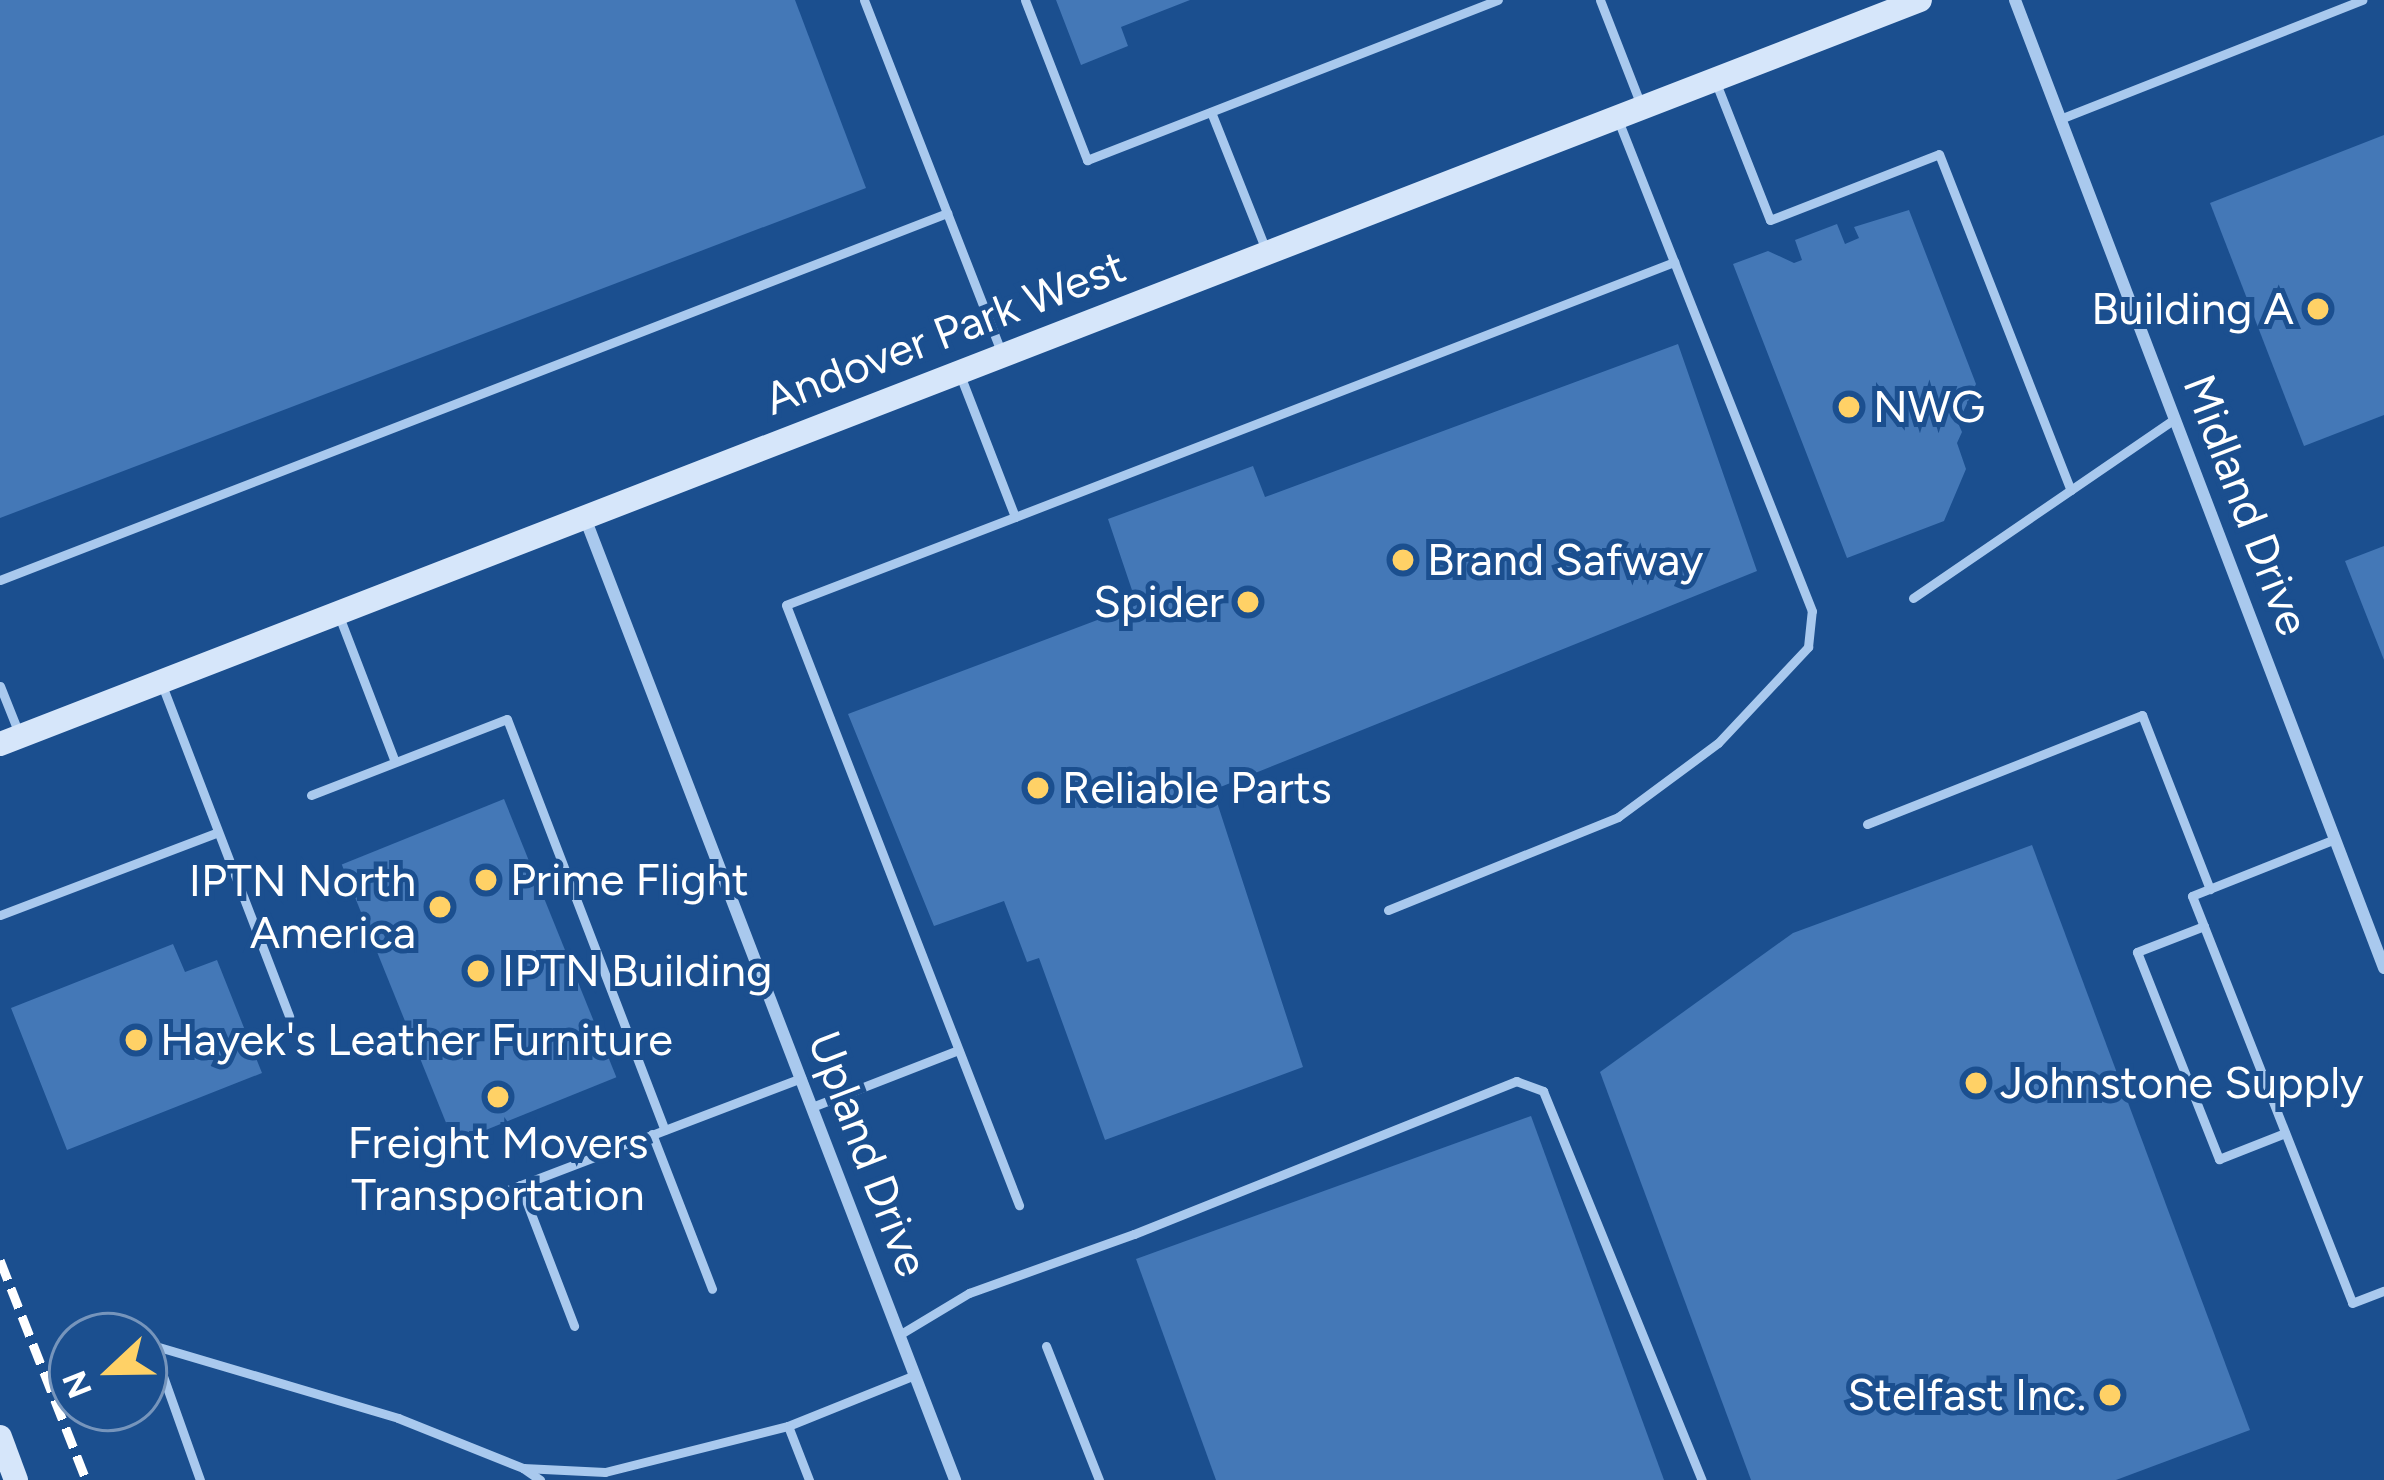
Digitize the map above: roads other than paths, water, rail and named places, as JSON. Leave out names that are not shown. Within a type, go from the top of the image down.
[{"type":"street","name":"Andover Park West","points":[[10,740],[1920,0]]},
{"type":"street","name":"Midland Drive","points":[[2014,0],[2380,946],[2384,968]]},
{"type":"street","name":"Upland Drive","points":[[585,518],[955,1480]]},
{"type":"street","points":[[0,1438],[16,1480]]},
{"type":"lane","points":[[864,0],[1003,356]]},
{"type":"lane","points":[[1024,0],[1087,160],[1498,0]]},
{"type":"lane","points":[[1600,0],[1642,108]]},
{"type":"lane","points":[[2060,119],[2362,0]]},
{"type":"lane","points":[[1715,80],[1770,220],[1939,154],[2071,490]]},
{"type":"lane","points":[[1211,112],[1267,253]]},
{"type":"lane","points":[[1388,910],[1618,817],[1718,743],[1808,647],[1812,611],[1618,117]]},
{"type":"lane","points":[[0,580],[947,213]]},
{"type":"lane","points":[[1019,1205],[787,605],[1674,262]]},
{"type":"lane","points":[[959,373],[1015,517]]},
{"type":"lane","points":[[1913,598],[2174,419]]},
{"type":"lane","points":[[338,614],[395,763]]},
{"type":"lane","points":[[161,682],[289,1016]]},
{"type":"lane","points":[[0,686],[10,740]]},
{"type":"lane","points":[[1867,824],[2142,716],[2210,889]]},
{"type":"lane","points":[[311,795],[507,719],[665,1130]]},
{"type":"lane","points":[[0,915],[218,832]]},
{"type":"lane","points":[[2335,839],[2192,896],[2352,1304],[2384,1291]]},
{"type":"lane","points":[[2204,926],[2137,952],[2153,994],[2219,1159],[2285,1132]]},
{"type":"lane","points":[[812,1107],[958,1050]]},
{"type":"lane","points":[[479,1202],[801,1078]]},
{"type":"lane","points":[[899,1335],[969,1293],[1134,1234],[1516,1081],[1543,1091],[1702,1480]]},
{"type":"lane","points":[[652,1135],[712,1289]]},
{"type":"lane","points":[[520,1185],[574,1326]]},
{"type":"lane","points":[[200,1480],[152,1345],[398,1418],[523,1468],[540,1480]]},
{"type":"lane","points":[[1046,1346],[1099,1480]]},
{"type":"lane","points":[[523,1468],[605,1472],[788,1426],[914,1375]]},
{"type":"lane","points":[[788,1426],[808,1480]]},
{"type":"lane","points":[[605,1472],[617,1480]]},
{"type":"railway","points":[[0,1260],[86,1480]]},
{"type":"place","name":"Building A","points":[[2318,309]]},
{"type":"place","name":"NWG","points":[[1849,407]]},
{"type":"place","name":"Brand Safway","points":[[1403,560]]},
{"type":"place","name":"Spider","points":[[1248,602]]},
{"type":"place","name":"Reliable Parts","points":[[1038,788]]},
{"type":"place","name":"Prime Flight","points":[[486,880]]},
{"type":"place","name":"IPTN North America","points":[[440,907]]},
{"type":"place","name":"IPTN Building","points":[[478,971]]},
{"type":"place","name":"Hayek's Leather Furniture","points":[[136,1040]]},
{"type":"place","name":"Johnstone Supply","points":[[1976,1083]]},
{"type":"place","name":"Freight Movers Transportation","points":[[498,1097]]},
{"type":"place","name":"Stelfast Inc.","points":[[2110,1395]]}]
